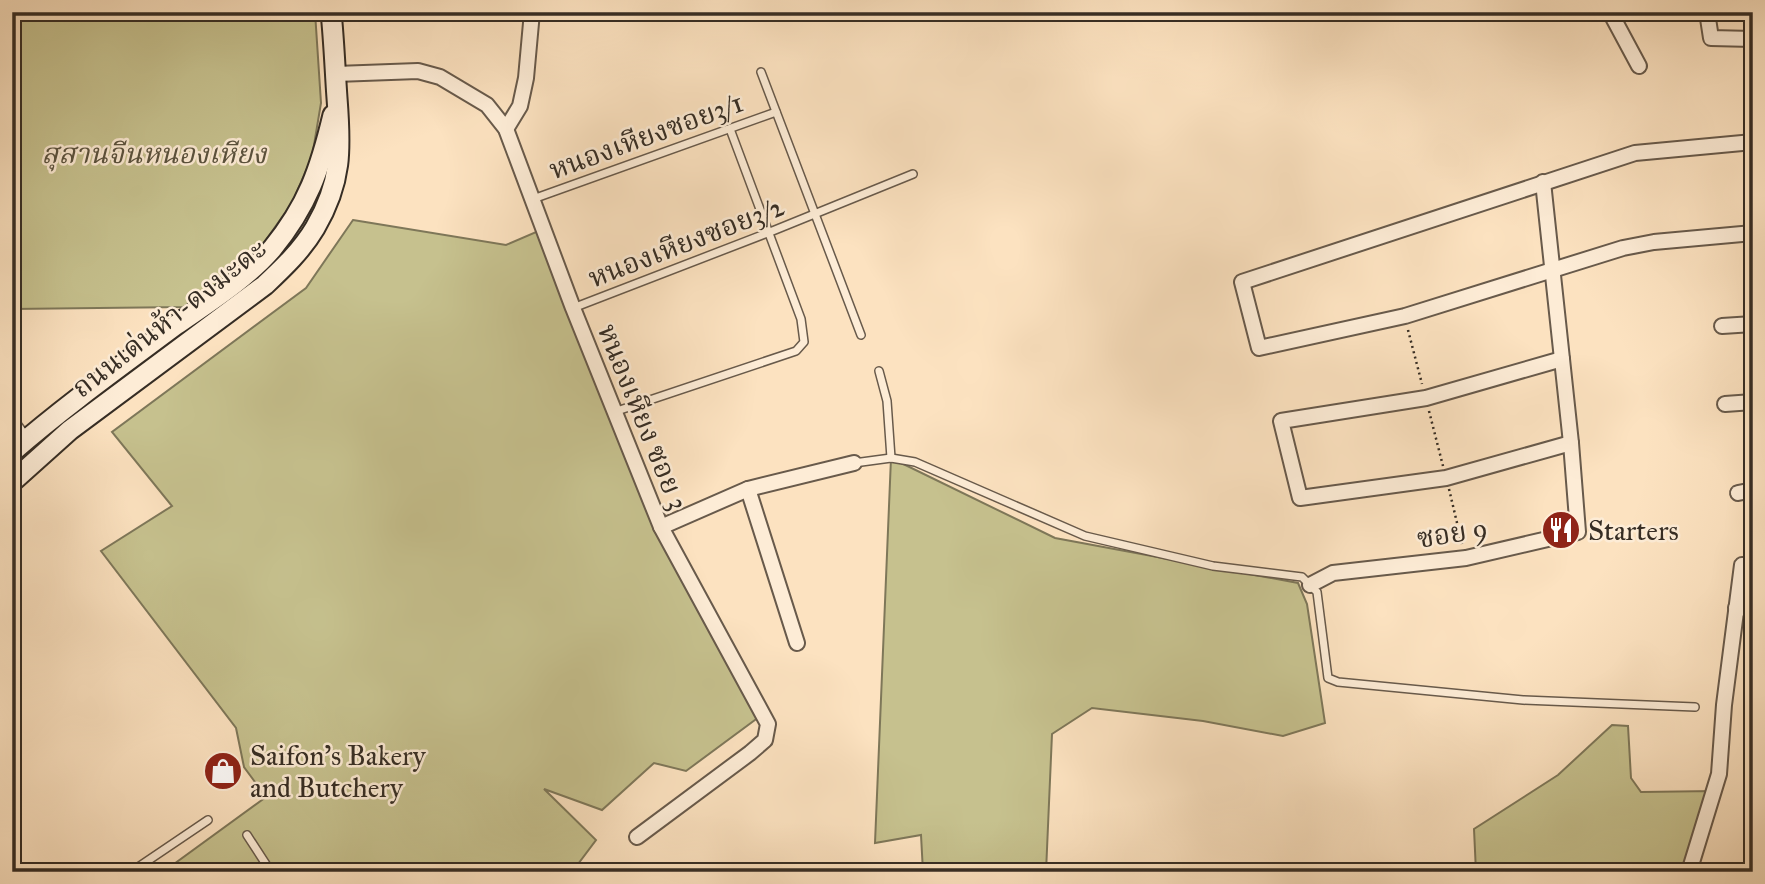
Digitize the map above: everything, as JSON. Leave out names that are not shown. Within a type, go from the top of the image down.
[{"type":"main road","name":"ถนนเด่นห้า-ดงมะดะ","points":[[12,482],[70,429],[265,285],[287,264],[314,230],[330,197],[338,167],[341,135],[331,12]]},
{"type":"main road","name":"ถนนเด่นห้า-ดงมะดะ","points":[[12,452],[57,413],[250,269],[271,249],[313,185],[321,164],[337,97]]},
{"type":"main road","points":[[250,269],[265,285]]},
{"type":"street","points":[[506,129],[520,106],[526,78],[532,12]]},
{"type":"street","points":[[1610,12],[1639,66]]},
{"type":"street","points":[[1707,12],[1711,38],[1753,39]]},
{"type":"street","name":"หนองเหียง ซอย 3","points":[[336,74],[418,71],[440,77],[487,105],[506,129],[573,308],[661,527],[768,724],[765,740],[750,753],[637,837]]},
{"type":"street","points":[[1753,142],[1635,153],[1242,282],[1259,348],[1405,316],[1623,248],[1654,242],[1753,233]]},
{"type":"street","points":[[1542,182],[1572,443],[1446,478],[1300,498],[1281,421],[1426,398],[1562,359]]},
{"type":"street","points":[[1722,326],[1753,324]]},
{"type":"street","points":[[1724,404],[1753,402]]},
{"type":"street","name":"ซอย 9","points":[[1310,585],[1333,573],[1466,558],[1578,532],[1572,443]]},
{"type":"street","points":[[661,527],[748,489],[855,463]]},
{"type":"street","points":[[748,489],[797,643]]},
{"type":"street","points":[[1689,872],[1719,774],[1724,705],[1742,565]]},
{"type":"street","points":[[1736,608],[1753,609]]},
{"type":"lane","points":[[761,72],[861,335]]},
{"type":"lane","name":"หนองเหียงซอย3/1","points":[[531,200],[776,112]]},
{"type":"lane","points":[[614,412],[734,373],[764,360],[796,351],[803,346],[801,319],[730,129]]},
{"type":"lane","name":"หนองเหียงซอย3/2","points":[[573,308],[913,174]]},
{"type":"lane","points":[[878,371],[887,401],[891,458]]},
{"type":"lane","points":[[12,416],[27,439]]},
{"type":"lane","points":[[855,463],[891,458],[915,462],[1085,536],[1213,566],[1302,577],[1317,592],[1328,678],[1338,682],[1523,700],[1695,707]]},
{"type":"lane","points":[[131,872],[208,820]]},
{"type":"lane","points":[[247,835],[271,872]]},
{"type":"path","points":[[1405,316],[1466,558]]},
{"type":"green space","name":"สุสานจีนหนองเหียง","points":[[25,12],[315,12],[321,103],[312,157],[292,203],[256,254],[186,307],[12,309],[12,30]]},
{"type":"green space","points":[[353,220],[506,245],[543,229],[667,538],[763,714],[686,771],[654,763],[602,810],[544,789],[596,840],[572,872],[163,872],[266,797],[244,767],[236,728],[101,551],[172,506],[112,432],[306,288]]},
{"type":"green space","points":[[891,458],[1055,538],[1298,583],[1307,604],[1325,723],[1283,736],[1203,721],[1092,708],[1052,734],[1046,872],[923,872],[921,835],[875,843]]},
{"type":"green space","points":[[1612,725],[1628,726],[1631,778],[1641,792],[1714,791],[1691,872],[1476,872],[1474,829],[1558,775]]},
{"type":"place","name":"Starters","points":[[1561,530]]},
{"type":"place","name":"Saifon's Bakery and Butchery","points":[[223,771]]}]
